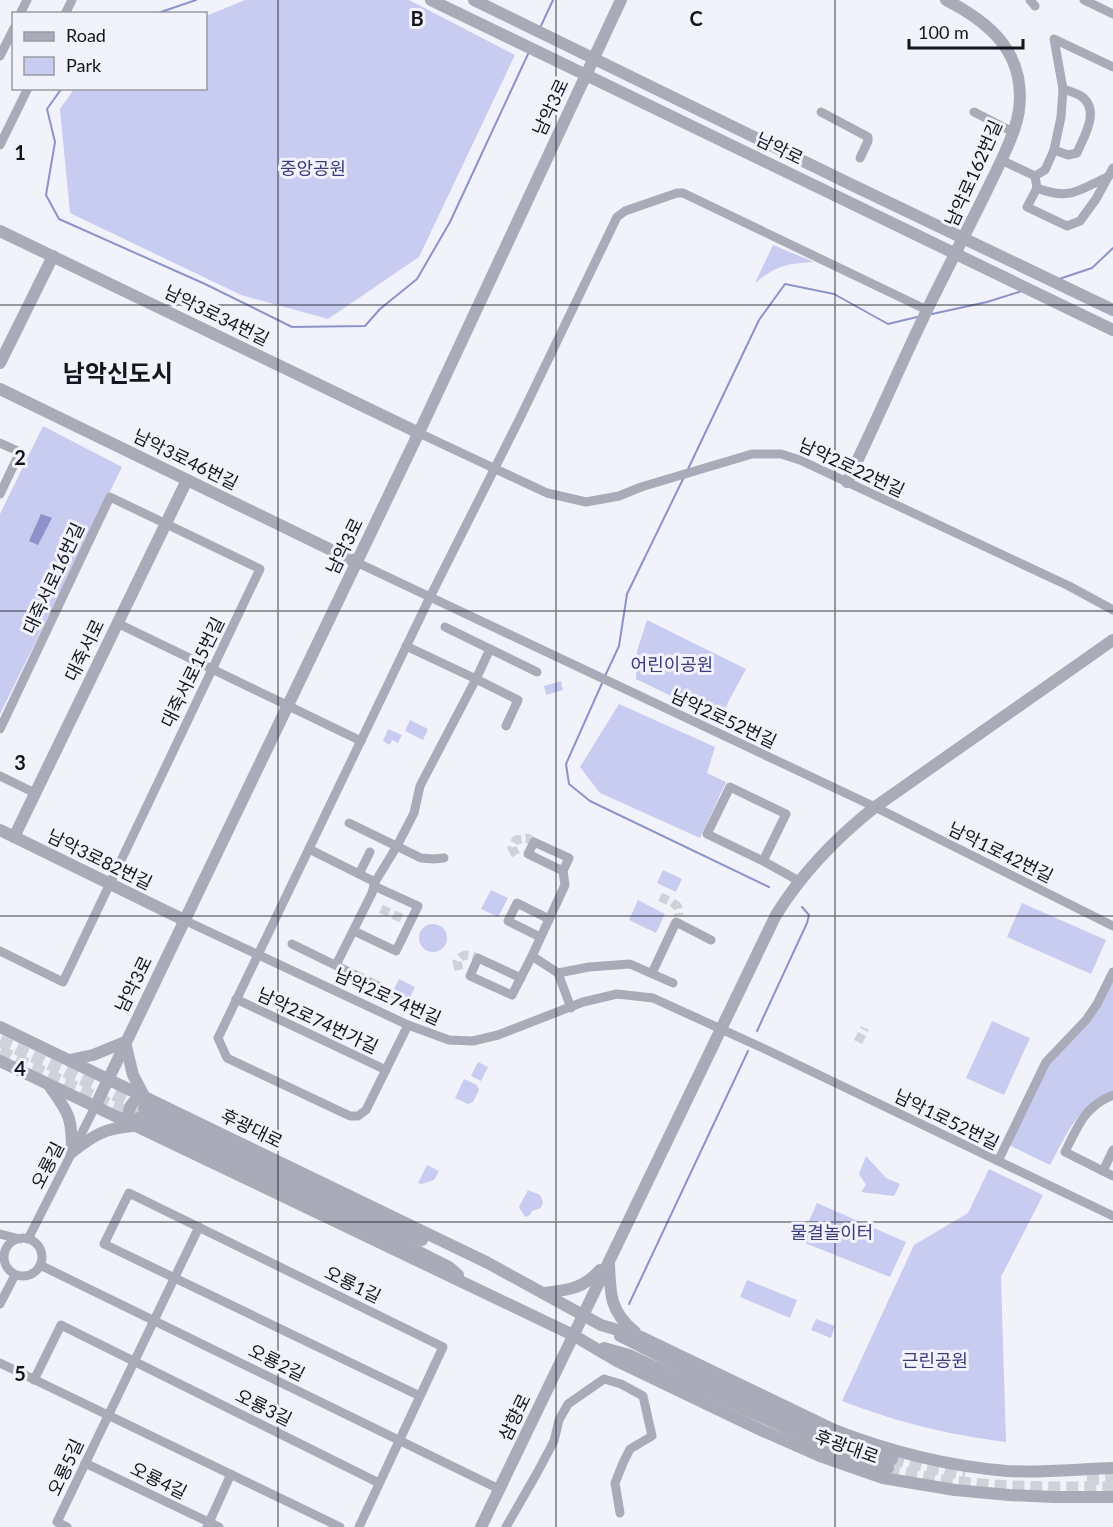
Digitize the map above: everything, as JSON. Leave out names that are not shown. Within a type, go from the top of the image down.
[{"type":"street","name":"남악로","points":[[430,0],[1113,330]]},
{"type":"street","name":"남악로","points":[[474,0],[1113,310]]},
{"type":"street","name":"남악3로","points":[[95,1107],[418,433],[621,0]]},
{"type":"street","name":"남악로162번길","points":[[846,482],[926,311],[1001,160],[1017,117],[1020,90],[1018,77],[1007,50],[999,37],[980,20],[946,0]]},
{"type":"street","points":[[1084,0],[1113,14]]},
{"type":"street","points":[[0,56],[12,32]]},
{"type":"street","points":[[1035,176],[1045,170],[1054,150],[1061,117],[1063,89],[1054,39],[1113,67]]},
{"type":"street","points":[[1054,150],[1068,155],[1077,153],[1091,118],[1090,105],[1081,96],[1063,89]]},
{"type":"street","points":[[0,145],[27,90]]},
{"type":"street","points":[[821,112],[868,137],[860,158]]},
{"type":"street","points":[[974,112],[1013,132]]},
{"type":"street","points":[[1001,160],[1035,176]]},
{"type":"street","points":[[1035,176],[1036,188],[1027,207],[1067,226],[1080,221],[1111,172]]},
{"type":"street","points":[[1036,188],[1063,195],[1082,191],[1111,172]]},
{"type":"street","points":[[258,954],[406,646],[495,469],[613,224],[620,214],[677,193],[689,195],[926,311]]},
{"type":"street","name":"남악3로34번길","points":[[0,231],[418,433]]},
{"type":"street","points":[[0,363],[53,256]]},
{"type":"street","name":"남악3로46번길","points":[[0,388],[356,562]]},
{"type":"street","name":"남악2로22번길","points":[[418,433],[547,493],[586,502],[619,496],[641,487],[752,454],[781,454],[800,460],[1069,586],[1113,610]]},
{"type":"street","points":[[0,443],[20,452],[0,494]]},
{"type":"street","name":"대죽서로","points":[[14,837],[187,480]]},
{"type":"street","name":"대죽서로16번길","points":[[0,729],[110,497],[165,523]]},
{"type":"street","name":"대죽서로15번길","points":[[0,951],[63,981],[260,569],[165,523]]},
{"type":"street","name":"남악2로52번길","points":[[356,562],[875,807]]},
{"type":"street","points":[[117,623],[360,741]]},
{"type":"street","points":[[445,627],[537,672]]},
{"type":"street","name":"삼향로","points":[[481,1527],[776,915],[799,881],[834,842],[875,807],[1113,639]]},
{"type":"street","points":[[406,646],[518,700],[506,726]]},
{"type":"street","points":[[336,965],[375,884],[414,813],[420,786],[490,649]]},
{"type":"street","points":[[0,776],[35,793]]},
{"type":"street","points":[[763,861],[786,814],[730,787],[707,834],[799,881]]},
{"type":"street","name":"남악1로42번길","points":[[875,807],[1113,926]]},
{"type":"street","points":[[349,824],[421,858],[444,858]]},
{"type":"street","name":"남악3로82번길","points":[[0,830],[184,920]]},
{"type":"street","points":[[309,849],[418,906],[396,951],[354,931]]},
{"type":"street","points":[[359,874],[370,852]]},
{"type":"street","points":[[520,978],[478,958],[470,976],[512,995],[565,885],[563,871]]},
{"type":"street","points":[[540,937],[508,921],[517,903],[549,919]]},
{"type":"street","points":[[652,973],[677,918],[711,940]]},
{"type":"street","name":"남악2로74번길","points":[[184,920],[408,1025],[449,1040],[473,1041],[498,1035],[582,1002],[617,994],[653,998],[721,1029]]},
{"type":"street","points":[[292,944],[386,990]]},
{"type":"street","name":"남악2로74번가길","points":[[258,954],[218,1038],[226,1058],[350,1116],[358,1116],[366,1110],[408,1025]]},
{"type":"street","points":[[532,956],[558,974],[571,1008]]},
{"type":"street","points":[[558,974],[589,967],[630,964],[674,983]]},
{"type":"street","points":[[998,1161],[1046,1062],[1086,1020],[1113,972]]},
{"type":"street","name":"남악2로74번가길","points":[[237,999],[386,1070]]},
{"type":"street","name":"후광대로","points":[[0,1027],[488,1263],[542,1293],[581,1319],[641,1337],[832,1429],[887,1449],[942,1461],[1008,1471],[1113,1468]]},
{"type":"street","name":"남악1로52번길","points":[[721,1029],[1113,1216]]},
{"type":"street","points":[[68,1060],[93,1055],[125,1042],[133,1075],[144,1096],[135,1100],[129,1107],[128,1118],[139,1118]]},
{"type":"street","name":"후광대로","points":[[0,1061],[95,1107],[139,1118],[451,1254],[488,1263]]},
{"type":"street","points":[[47,1084],[67,1109],[72,1126],[72,1152]]},
{"type":"street","points":[[1113,1095],[1086,1111],[1065,1152],[1113,1176]]},
{"type":"street","name":"오룡길","points":[[24,1239],[95,1107]]},
{"type":"street","points":[[72,1152],[92,1136],[139,1118]]},
{"type":"street","name":"후광대로","points":[[139,1118],[478,1291],[591,1344],[617,1361],[820,1456],[883,1478],[955,1490],[1054,1497],[1113,1497]]},
{"type":"street","points":[[1103,1171],[1113,1150]]},
{"type":"street","name":"오룡1길","points":[[399,1440],[420,1396],[443,1347],[129,1193],[104,1244],[420,1396]]},
{"type":"street","points":[[107,1415],[200,1227]]},
{"type":"street","points":[[0,1234],[24,1239],[39,1247],[42,1259],[40,1265],[31,1275],[15,1275],[8,1269],[2,1258],[11,1242],[24,1239]]},
{"type":"street","points":[[542,1293],[563,1291],[590,1282],[609,1260]]},
{"type":"street","points":[[609,1260],[610,1290],[614,1306],[622,1322],[641,1337]]},
{"type":"street","name":"오룡2길","points":[[40,1265],[499,1489]]},
{"type":"street","points":[[0,1304],[15,1275]]},
{"type":"street","name":"후광대로","points":[[591,1344],[629,1355],[820,1444],[890,1464],[775,1414],[635,1344],[601,1324]]},
{"type":"street","name":"오룡3길","points":[[34,1380],[61,1325],[379,1483]]},
{"type":"street","points":[[0,1363],[340,1527]]},
{"type":"street","points":[[506,1527],[542,1465],[554,1441],[559,1420],[568,1404],[604,1379],[621,1384],[643,1396],[652,1436],[630,1449],[623,1462],[615,1483],[620,1513]]},
{"type":"street","name":"오룡5길","points":[[67,1527],[57,1522],[107,1415]]},
{"type":"street","points":[[359,1527],[399,1440]]},
{"type":"street","name":"오룡4길","points":[[85,1463],[207,1525],[219,1527]]},
{"type":"street","points":[[207,1525],[231,1474]]},
{"type":"green space","name":"중앙공원","points":[[245,0],[409,0],[515,55],[419,257],[328,319],[241,295],[70,213],[60,109],[73,90],[207,90],[207,16]]},
{"type":"green space","points":[[773,245],[814,262],[782,266],[755,283]]},
{"type":"green space","points":[[43,426],[122,467],[0,714],[0,514]]},
{"type":"green space","name":"어린이공원","points":[[647,620],[746,669],[719,719],[636,679],[637,651]]},
{"type":"green space","points":[[561,681],[563,690],[546,695],[544,686]]},
{"type":"green space","points":[[619,704],[715,747],[707,773],[726,782],[700,838],[600,793],[580,767]]},
{"type":"green space","points":[[410,720],[428,729],[423,740],[405,731]]},
{"type":"green space","points":[[388,729],[402,735],[398,743],[392,740],[390,745],[383,741]]},
{"type":"green space","points":[[663,870],[682,879],[676,892],[657,883]]},
{"type":"green space","points":[[491,890],[508,898],[498,917],[481,909]]},
{"type":"green space","points":[[638,900],[665,914],[656,933],[629,920]]},
{"type":"green space","points":[[1022,903],[1106,940],[1091,974],[1007,937]]},
{"type":"green space","points":[[433,924],[443,928],[447,938],[443,948],[433,952],[423,948],[419,938],[423,928]]},
{"type":"green space","points":[[399,979],[415,987],[407,1004],[390,997]]},
{"type":"green space","points":[[1113,980],[1113,1090],[1090,1105],[1074,1122],[1050,1165],[1009,1145],[1054,1056]]},
{"type":"green space","points":[[992,1021],[1030,1038],[1004,1095],[966,1078]]},
{"type":"green space","points":[[478,1062],[488,1067],[481,1081],[471,1076]]},
{"type":"green space","points":[[464,1079],[477,1085],[479,1090],[473,1102],[468,1104],[455,1098]]},
{"type":"green space","points":[[866,1156],[886,1178],[900,1184],[894,1196],[861,1192],[866,1185],[859,1174]]},
{"type":"green space","points":[[427,1165],[439,1171],[434,1180],[418,1183]]},
{"type":"green space","name":"근린공원","points":[[989,1169],[1043,1195],[1001,1277],[1006,1442],[923,1427],[842,1401],[914,1245],[968,1213]]},
{"type":"green space","points":[[528,1190],[540,1195],[543,1202],[541,1208],[525,1217],[519,1207]]},
{"type":"green space","name":"물결놀이터","points":[[817,1203],[906,1242],[890,1277],[800,1241]]},
{"type":"green space","points":[[747,1280],[797,1300],[790,1318],[740,1297]]},
{"type":"green space","points":[[816,1319],[835,1326],[831,1338],[811,1330]]},
{"type":"shaded area","points":[[41,514],[52,518],[38,545],[29,541]]},
{"type":"waterway","points":[[161,12],[196,0]]},
{"type":"waterway","points":[[540,28],[553,0]]},
{"type":"waterway","points":[[61,90],[47,109],[55,142],[46,195],[59,219],[205,284],[292,327],[365,326],[380,309],[417,279],[450,222],[529,52]]},
{"type":"waterway","points":[[1059,279],[1092,268],[1113,248]]},
{"type":"waterway","points":[[688,469],[759,320],[785,284],[834,294],[888,324],[917,317]]},
{"type":"waterway","points":[[932,314],[987,302],[1022,291]]},
{"type":"waterway","points":[[605,676],[619,646],[627,594],[684,477]]},
{"type":"waterway","points":[[603,681],[566,764],[569,784],[590,801],[769,887]]},
{"type":"waterway","points":[[757,1031],[807,923],[809,915],[802,907]]},
{"type":"waterway","points":[[629,1304],[748,1051]]},
{"type":"tunnel","points":[[516,855],[512,848],[516,840],[527,838],[534,842]]},
{"type":"tunnel","points":[[660,897],[678,907],[679,915]]},
{"type":"tunnel","points":[[381,909],[410,922]]},
{"type":"tunnel","points":[[459,970],[457,962],[461,957],[469,955],[478,958]]},
{"type":"tunnel","points":[[858,1042],[865,1028]]},
{"type":"tunnel","points":[[0,1041],[144,1109]]},
{"type":"tunnel","points":[[0,1051],[137,1117]]},
{"type":"tunnel","points":[[892,1459],[965,1475]]},
{"type":"tunnel","points":[[888,1468],[971,1484],[1113,1487]]},
{"type":"tunnel","points":[[1087,1479],[1113,1478]]},
{"type":"district","name":"남악신도시","points":[[118,372]]}]
